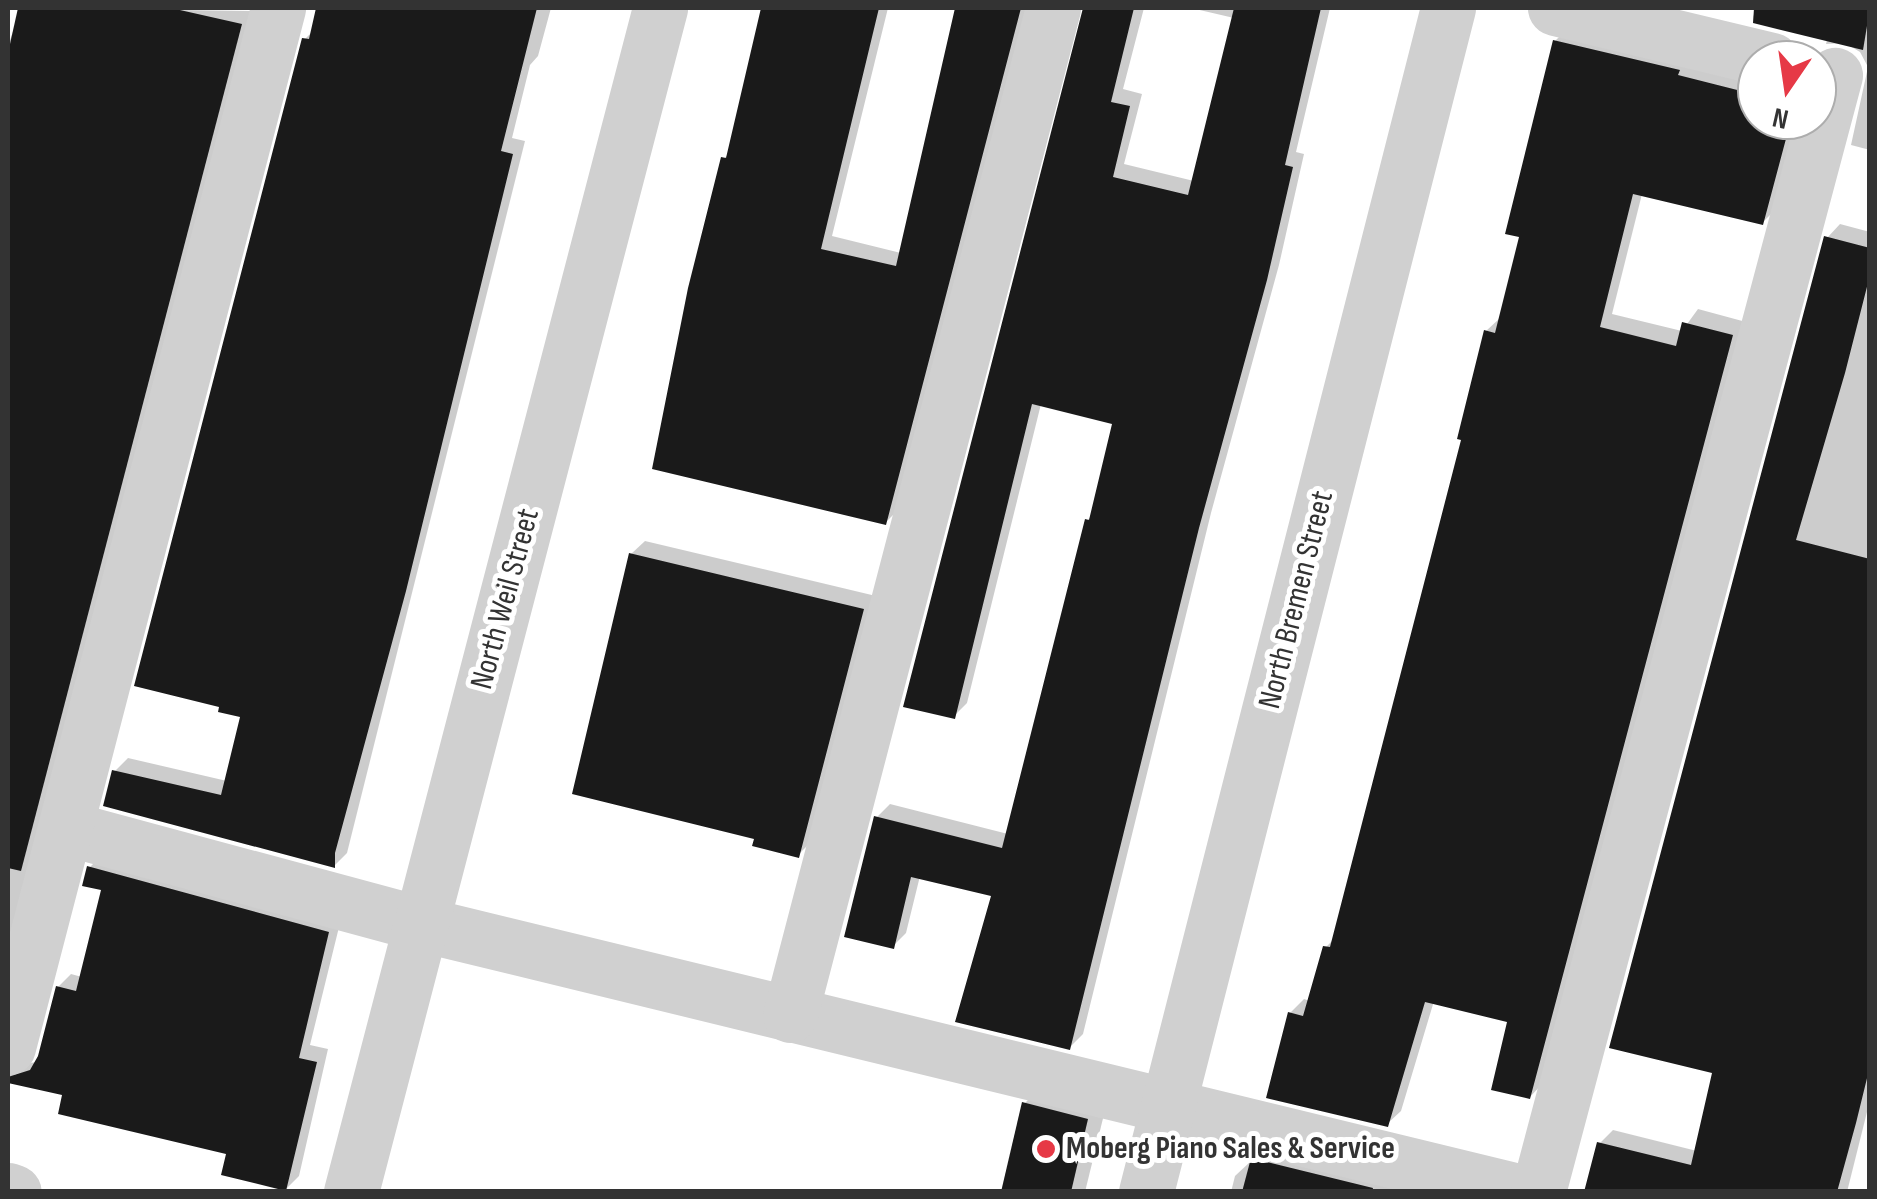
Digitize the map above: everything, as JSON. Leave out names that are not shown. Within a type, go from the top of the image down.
[{"type":"street","points":[[8,1047],[278,8]]},
{"type":"street","name":"North Weil Street","points":[[351,1192],[660,8]]},
{"type":"street","points":[[790,1015],[1053,8]]},
{"type":"street","name":"North Bremen Street","points":[[1146,1192],[1448,8]]},
{"type":"street","points":[[1555,8],[1737,52]]},
{"type":"street","points":[[1538,1192],[1841,77]]},
{"type":"street","points":[[66,828],[421,924],[1522,1192]]},
{"type":"building","points":[[18,8],[171,8],[242,24],[21,871],[8,868],[8,53]]},
{"type":"building","points":[[316,8],[537,8],[501,151],[513,154],[406,591],[335,853],[335,868],[103,806],[112,770],[221,795],[240,717],[218,712],[219,707],[134,686],[302,38],[309,39]]},
{"type":"building","points":[[761,8],[879,8],[821,249],[896,266],[955,8],[1021,8],[886,525],[652,469],[688,288],[721,157],[726,158]]},
{"type":"building","points":[[1083,8],[1134,8],[1111,102],[1130,106],[1113,177],[1188,195],[1234,8],[1321,8],[1285,165],[1293,167],[1267,280],[1199,528],[1070,1050],[955,1022],[991,896],[911,877],[894,949],[844,937],[874,816],[1002,848],[1085,519],[1089,520],[1112,424],[1032,404],[955,719],[903,707]]},
{"type":"building","points":[[1754,8],[1870,8],[1863,50],[1837,44],[1837,40],[1753,23]]},
{"type":"building","points":[[1553,40],[1680,70],[1678,75],[1737,90],[1737,140],[1786,140],[1763,225],[1633,194],[1600,327],[1676,346],[1682,322],[1733,335],[1530,1099],[1491,1090],[1507,1022],[1425,1002],[1388,1127],[1266,1098],[1288,1012],[1303,1016],[1323,946],[1330,947],[1461,440],[1457,439],[1484,330],[1495,333],[1519,237],[1505,234]]},
{"type":"building","points":[[1824,236],[1870,248],[1870,275],[1796,540],[1870,559],[1870,1066],[1856,1123],[1837,1192],[1584,1192],[1597,1142],[1691,1165],[1712,1073],[1609,1048]]},
{"type":"building","points":[[629,553],[864,609],[799,858],[752,846],[754,839],[572,794]]},
{"type":"building","points":[[87,866],[329,932],[299,1058],[317,1062],[286,1191],[221,1175],[226,1154],[58,1114],[62,1095],[8,1083],[8,1077],[30,1070],[38,1056],[56,986],[76,991],[101,890],[82,886]]},
{"type":"building","name":"Moberg Piano Sales & Service","points":[[1022,1102],[1088,1119],[1071,1192],[1001,1192]]},
{"type":"building","points":[[1251,1158],[1373,1188],[1372,1192],[1242,1192]]},
{"type":"place","name":"Moberg Piano Sales & Service","points":[[1046,1149]]}]
